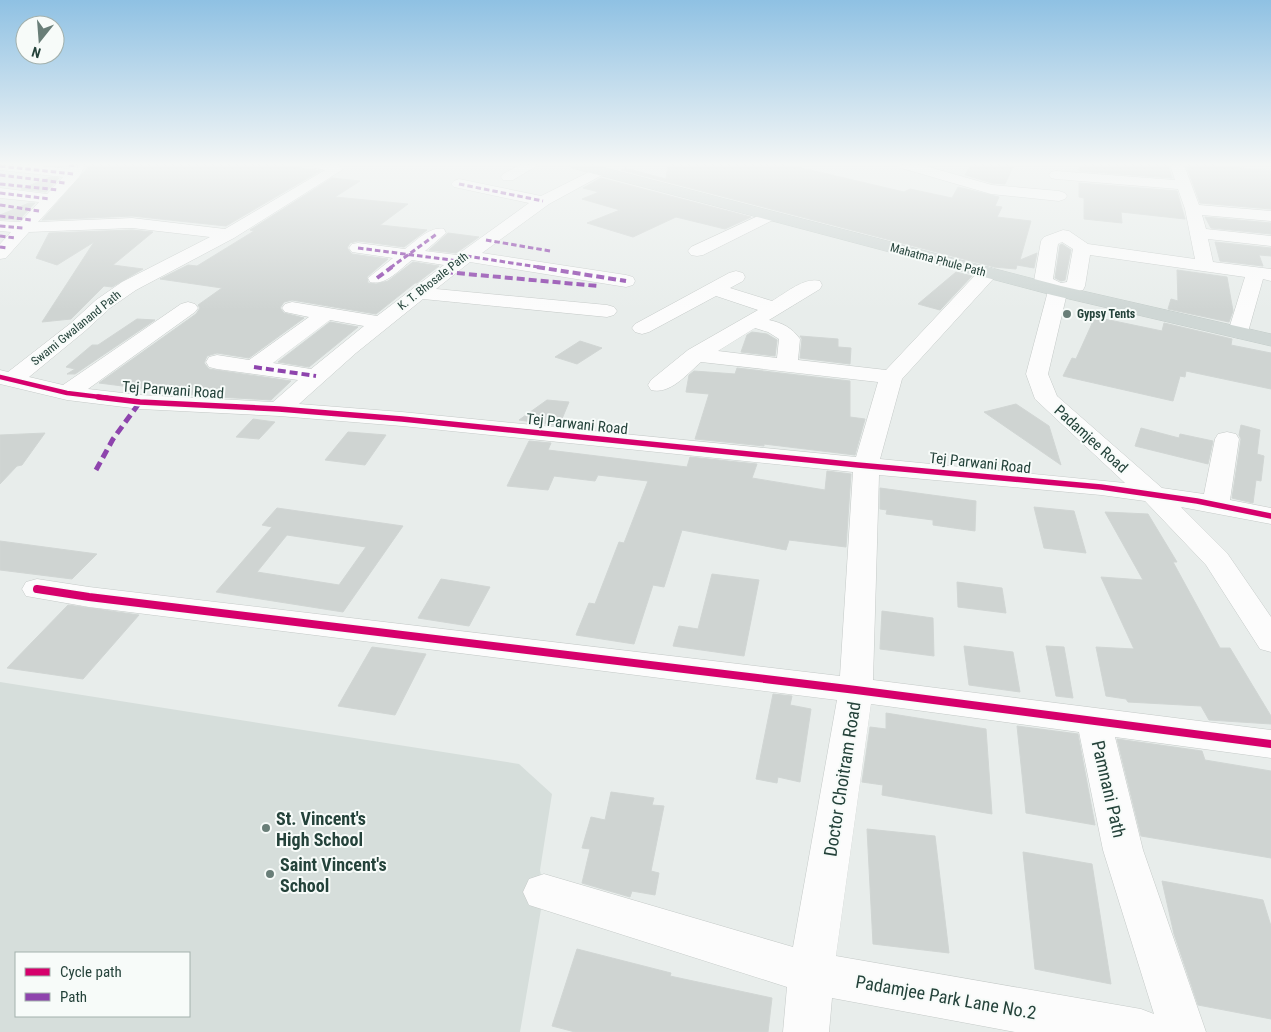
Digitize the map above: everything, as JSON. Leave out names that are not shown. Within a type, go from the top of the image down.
[{"type":"main road","name":"Mahatma Phule Path","points":[[759,213],[988,273],[1271,340]]},
{"type":"street","points":[[0,216],[14,213]]},
{"type":"street","points":[[0,226],[28,213]]},
{"type":"street","points":[[62,213],[109,224],[150,224],[228,234]]},
{"type":"street","name":"Swami Gwalanand Path","points":[[6,378],[129,286],[228,234],[263,213]]},
{"type":"street","name":"K. T. Bhosale Path","points":[[279,409],[380,322],[486,240],[525,213]]},
{"type":"street","points":[[1061,213],[1062,223],[1082,249],[1076,286],[1059,290],[1043,281],[1050,241],[1062,223]]},
{"type":"street","points":[[1194,213],[1204,259]]},
{"type":"street","points":[[1239,213],[1271,216]]},
{"type":"street","points":[[697,251],[770,216]]},
{"type":"street","points":[[377,278],[438,233]]},
{"type":"street","points":[[1199,233],[1271,241]]},
{"type":"street","points":[[486,240],[550,251]]},
{"type":"street","points":[[358,248],[409,254],[598,286]]},
{"type":"street","points":[[1082,249],[1204,259],[1271,259]]},
{"type":"street","points":[[1204,259],[1263,274],[1238,332]]},
{"type":"street","points":[[457,263],[626,281]]},
{"type":"street","points":[[696,355],[890,377],[988,273]]},
{"type":"street","points":[[642,328],[736,277]]},
{"type":"street","points":[[659,385],[696,355],[813,285]]},
{"type":"street","points":[[714,289],[772,308]]},
{"type":"street","name":"Padamjee Road","points":[[1059,290],[1037,374],[1047,399],[1152,493],[1217,559],[1271,641]]},
{"type":"street","points":[[417,293],[607,311]]},
{"type":"street","points":[[68,393],[188,308]]},
{"type":"street","points":[[292,308],[380,322]]},
{"type":"street","points":[[254,367],[325,314]]},
{"type":"street","points":[[751,321],[784,332],[790,338],[791,343],[786,364]]},
{"type":"street","points":[[217,362],[316,376]]},
{"type":"street","name":"Doctor Choitram Road","points":[[806,1032],[811,973],[856,690],[866,465],[890,377]]},
{"type":"street","name":"Tej Parwani Road","points":[[6,378],[68,393],[140,402],[279,409],[1152,493],[1271,516]]},
{"type":"street","points":[[1216,504],[1227,439]]},
{"type":"street","points":[[37,589],[109,600],[856,690],[1271,744]]},
{"type":"street","name":"Pamnani Path","points":[[1094,721],[1125,857],[1183,1032]]},
{"type":"street","name":"Padamjee Park Lane No.2","points":[[544,892],[811,973],[1141,1032]]},
{"type":"shaded area","name":"Saint Vincent's School","points":[[0,682],[519,764],[552,794],[540,870],[544,892],[520,1032],[0,1032]]},
{"type":"building","points":[[4,213],[25,213],[19,220],[0,219],[0,215]]},
{"type":"building","points":[[48,213],[248,213],[226,226],[132,216],[42,220]]},
{"type":"building","points":[[277,213],[396,213],[380,225],[427,230],[404,247],[358,241],[350,243],[347,248],[352,254],[388,259],[367,277],[368,283],[376,284],[388,281],[413,262],[439,266],[376,314],[292,300],[284,302],[280,308],[284,313],[304,318],[249,358],[217,353],[207,356],[204,363],[209,369],[291,381],[271,400],[201,396],[99,383],[196,314],[200,308],[198,305],[222,288],[160,279],[188,265],[197,266],[254,231],[250,230]]},
{"type":"building","points":[[612,213],[736,213],[751,217],[725,229],[676,217],[633,237],[587,223]]},
{"type":"building","points":[[787,213],[999,213],[997,217],[1031,221],[1020,260],[1037,253],[1034,268],[1017,265],[1016,269],[994,267]]},
{"type":"building","points":[[1084,213],[1121,213],[1122,223],[1084,219]]},
{"type":"building","points":[[1132,213],[1183,213],[1185,219]]},
{"type":"building","points":[[1205,217],[1271,223],[1271,234],[1211,228]]},
{"type":"building","points":[[132,230],[153,232],[113,265],[143,269],[112,287],[104,286],[71,319],[42,322],[94,242],[57,265],[36,258],[49,233]]},
{"type":"building","points":[[448,233],[479,237],[456,253],[429,250]]},
{"type":"building","points":[[1215,242],[1271,248],[1271,256],[1259,255],[1263,266],[1220,261]]},
{"type":"building","points":[[1062,244],[1071,250],[1065,280],[1061,281],[1055,278],[1060,245]]},
{"type":"building","points":[[1177,270],[1227,277],[1233,311],[1229,322],[1168,309],[1171,299],[1178,301]]},
{"type":"building","points":[[956,272],[972,276],[940,310],[918,304]]},
{"type":"building","points":[[1095,317],[1162,331],[1164,323],[1232,339],[1231,345],[1271,353],[1271,389],[1186,371],[1185,377],[1180,376],[1173,401],[1063,376],[1072,358],[1076,359]]},
{"type":"building","points":[[137,319],[155,320],[75,374],[67,374],[75,369],[66,367],[92,345],[98,345]]},
{"type":"building","points":[[330,322],[358,327],[309,367],[278,362]]},
{"type":"building","points":[[752,332],[767,334],[777,340],[775,356],[741,352],[747,335]]},
{"type":"building","points":[[800,336],[838,339],[838,347],[851,348],[850,364],[800,358],[802,339]]},
{"type":"building","points":[[580,341],[602,348],[577,364],[555,357]]},
{"type":"building","points":[[737,368],[850,381],[850,417],[865,419],[855,455],[764,444],[764,446],[695,439],[709,394],[686,392],[689,375],[694,371],[735,374]]},
{"type":"building","points":[[547,400],[569,402],[559,426],[519,420]]},
{"type":"building","points":[[1016,404],[1049,426],[1061,465],[984,412]]},
{"type":"building","points":[[253,419],[275,422],[259,439],[236,437]]},
{"type":"building","points":[[1241,425],[1260,430],[1257,454],[1264,456],[1261,481],[1256,480],[1253,503],[1232,498],[1241,439],[1239,435]]},
{"type":"building","points":[[1141,428],[1179,438],[1180,434],[1213,441],[1208,464],[1135,446]]},
{"type":"building","points":[[348,432],[386,435],[365,465],[325,460]]},
{"type":"building","points":[[45,433],[22,465],[17,466],[0,484],[0,435]]},
{"type":"building","points":[[529,441],[551,443],[548,450],[687,467],[690,457],[757,464],[752,478],[825,490],[827,471],[851,474],[846,547],[789,540],[786,550],[682,530],[664,587],[653,585],[634,644],[576,635],[589,603],[595,604],[619,542],[624,543],[648,481],[598,475],[595,481],[554,476],[548,490],[507,486]]},
{"type":"building","points":[[880,488],[976,501],[975,531],[933,525],[933,520],[886,514],[887,510],[880,509]]},
{"type":"building","points":[[1034,507],[1074,511],[1086,553],[1044,548]]},
{"type":"building","points":[[277,508],[403,526],[343,612],[216,592],[272,527],[262,525]],"holes":[[[287,535],[366,547],[339,585],[257,572]]]},
{"type":"building","points":[[1105,512],[1148,514],[1177,562],[1173,562],[1220,648],[1230,648],[1271,716],[1271,724],[1209,720],[1201,706],[1128,702],[1126,699],[1106,696],[1096,647],[1134,649],[1101,577],[1143,580]]},
{"type":"building","points":[[0,541],[97,554],[72,579],[0,570]]},
{"type":"building","points":[[712,574],[759,580],[744,656],[673,646],[679,626],[698,629]]},
{"type":"building","points":[[441,579],[490,587],[469,626],[418,618]]},
{"type":"building","points":[[957,582],[1002,588],[1006,613],[958,607]]},
{"type":"building","points":[[68,605],[139,615],[83,679],[7,668]]},
{"type":"building","points":[[882,611],[933,618],[934,656],[880,649]]},
{"type":"building","points":[[964,646],[1013,652],[1020,692],[969,685]]},
{"type":"building","points":[[1046,646],[1064,647],[1073,698],[1056,696]]},
{"type":"building","points":[[372,647],[426,654],[395,715],[338,706]]},
{"type":"building","points":[[773,694],[792,696],[790,705],[811,709],[800,782],[778,777],[777,783],[756,779]]},
{"type":"building","points":[[886,713],[986,729],[992,814],[882,795],[883,785],[862,782],[870,727],[886,729]]},
{"type":"building","points":[[1017,726],[1078,734],[1095,825],[1026,813]]},
{"type":"building","points":[[1117,739],[1202,751],[1205,760],[1271,771],[1271,858],[1141,836]]},
{"type":"building","points":[[611,792],[654,798],[652,805],[664,806],[651,871],[659,873],[655,895],[632,891],[630,897],[582,883],[590,849],[582,848],[591,817],[605,820]]},
{"type":"building","points":[[867,829],[935,836],[949,953],[873,944]]},
{"type":"building","points":[[1023,852],[1092,864],[1111,984],[1035,969]]},
{"type":"building","points":[[1162,881],[1263,900],[1271,926],[1271,1019],[1198,1005],[1174,934]]},
{"type":"building","points":[[577,949],[671,973],[670,976],[772,998],[768,1032],[575,1032],[552,1026]]},
{"type":"marked path","points":[[0,216],[31,220]]},
{"type":"marked path","points":[[0,226],[23,228]]},
{"type":"marked path","points":[[377,278],[438,233]]},
{"type":"marked path","points":[[0,236],[15,238]]},
{"type":"marked path","points":[[486,240],[550,251]]},
{"type":"marked path","points":[[0,247],[7,248]]},
{"type":"marked path","points":[[358,248],[459,261]]},
{"type":"marked path","points":[[466,256],[626,281]]},
{"type":"marked path","points":[[445,272],[598,286]]},
{"type":"marked path","points":[[254,367],[316,376]]},
{"type":"marked path","points":[[96,470],[113,439],[140,402]]},
{"type":"cycle path","points":[[0,377],[67,393],[140,402],[279,409],[402,419],[858,465],[1101,487],[1197,501],[1271,516]]},
{"type":"cycle path","points":[[37,589],[89,597],[856,690],[1271,744]]},
{"type":"place","name":"Gypsy Tents","points":[[1067,314]]},
{"type":"place","name":"St. Vincent's High School","points":[[266,828]]},
{"type":"place","name":"Saint Vincent's School","points":[[270,874]]}]
